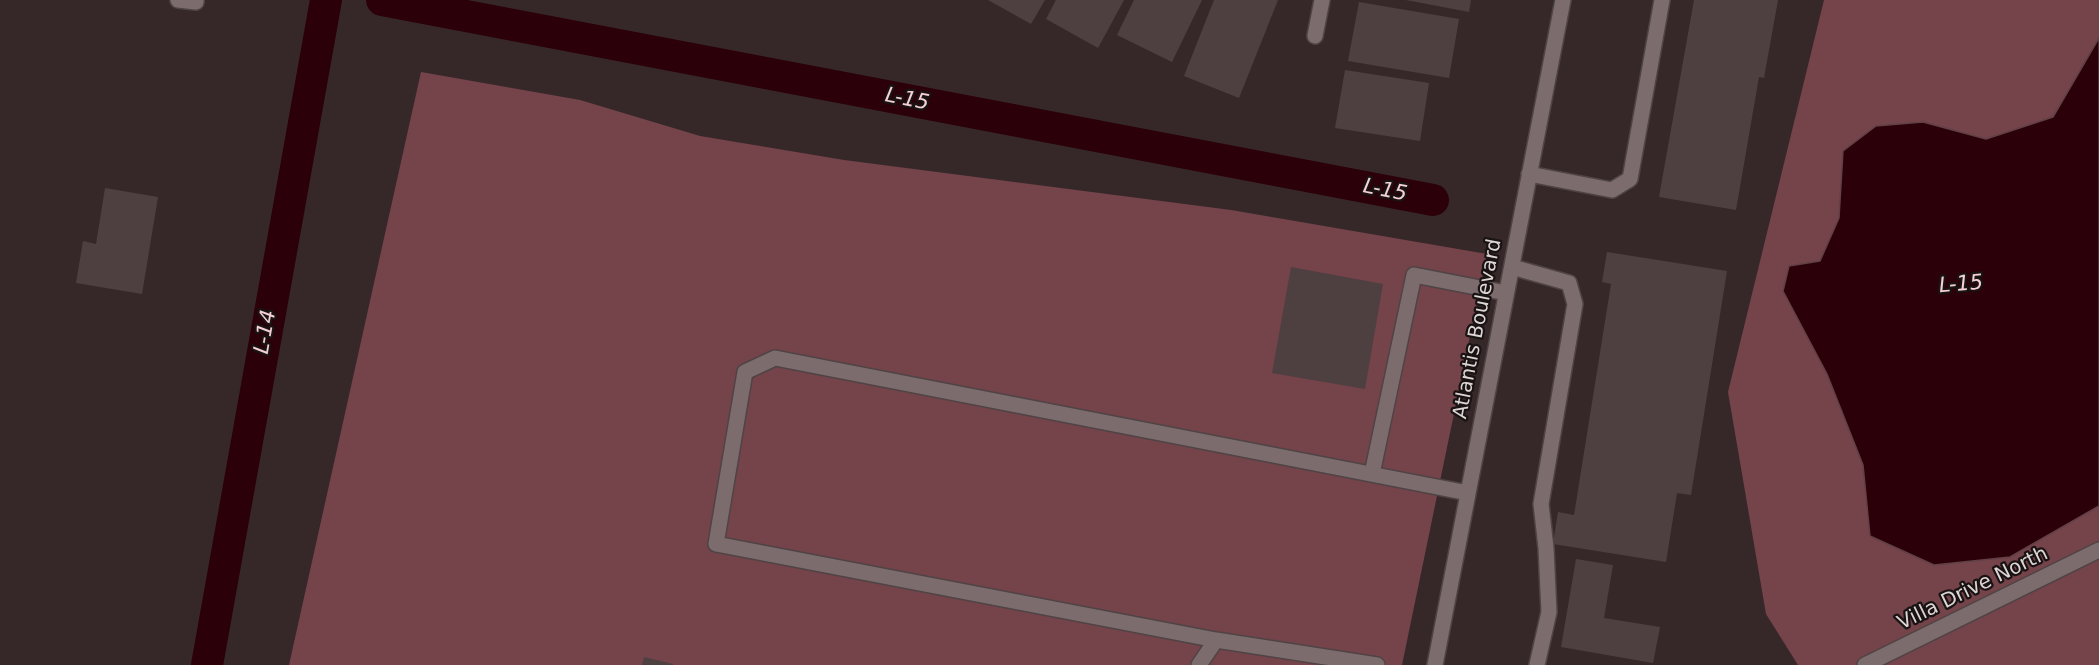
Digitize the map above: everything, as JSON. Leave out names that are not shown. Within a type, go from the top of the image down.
[{"type":"street","points":[[178,0],[196,1]]},
{"type":"street","points":[[1315,36],[1322,0]]},
{"type":"street","name":"Atlantis Boulevard","points":[[1436,665],[1563,0]]},
{"type":"street","points":[[1529,174],[1612,190],[1630,179],[1662,0]]},
{"type":"street","points":[[1512,267],[1569,284],[1575,304],[1541,504],[1549,612],[1537,665]]},
{"type":"street","points":[[1372,474],[1414,275],[1506,293]]},
{"type":"street","points":[[1377,665],[1216,640],[716,544],[745,372],[775,358],[1468,493]]},
{"type":"street","name":"Villa Drive North","points":[[1865,665],[2099,550]]},
{"type":"street","points":[[1199,665],[1216,640]]},
{"type":"shaded area","points":[[1824,0],[2099,0],[2099,665],[1798,665],[1766,614],[1728,392]]},
{"type":"shaded area","points":[[421,72],[580,100],[700,136],[844,160],[1231,210],[1487,254],[1402,665],[289,665]]},
{"type":"water","points":[[2099,38],[2099,506],[2010,557],[1934,565],[1870,536],[1863,465],[1827,374],[1783,291],[1789,266],[1820,261],[1839,218],[1843,151],[1876,126],[1923,122],[1986,139],[2053,117]]},
{"type":"building","points":[[988,0],[1045,0],[1031,24]]},
{"type":"building","points":[[1056,0],[1124,0],[1098,48],[1046,19]]},
{"type":"building","points":[[1134,0],[1202,0],[1172,62],[1117,35]]},
{"type":"building","points":[[1214,0],[1278,0],[1239,98],[1184,76]]},
{"type":"building","points":[[1406,0],[1471,0],[1469,12]]},
{"type":"building","points":[[1694,0],[1778,0],[1764,78],[1759,77],[1736,210],[1659,197]]},
{"type":"building","points":[[1359,2],[1459,19],[1449,78],[1348,61]]},
{"type":"building","points":[[1345,70],[1429,83],[1420,141],[1335,128]]},
{"type":"building","points":[[105,188],[158,197],[142,294],[76,283],[83,241],[96,244]]},
{"type":"building","points":[[1607,252],[1727,271],[1691,495],[1677,493],[1666,562],[1553,544],[1558,512],[1574,515],[1611,284],[1602,282]]},
{"type":"building","points":[[1291,267],[1383,284],[1365,389],[1272,373]]},
{"type":"building","points":[[1576,559],[1613,565],[1604,618],[1660,627],[1653,663],[1561,647]]},
{"type":"building","points":[[644,657],[673,664],[673,665],[642,665]]},
{"type":"waterway","name":"L-14","points":[[207,665],[326,0]]},
{"type":"waterway","name":"L-15","points":[[382,0],[1433,200]]}]
